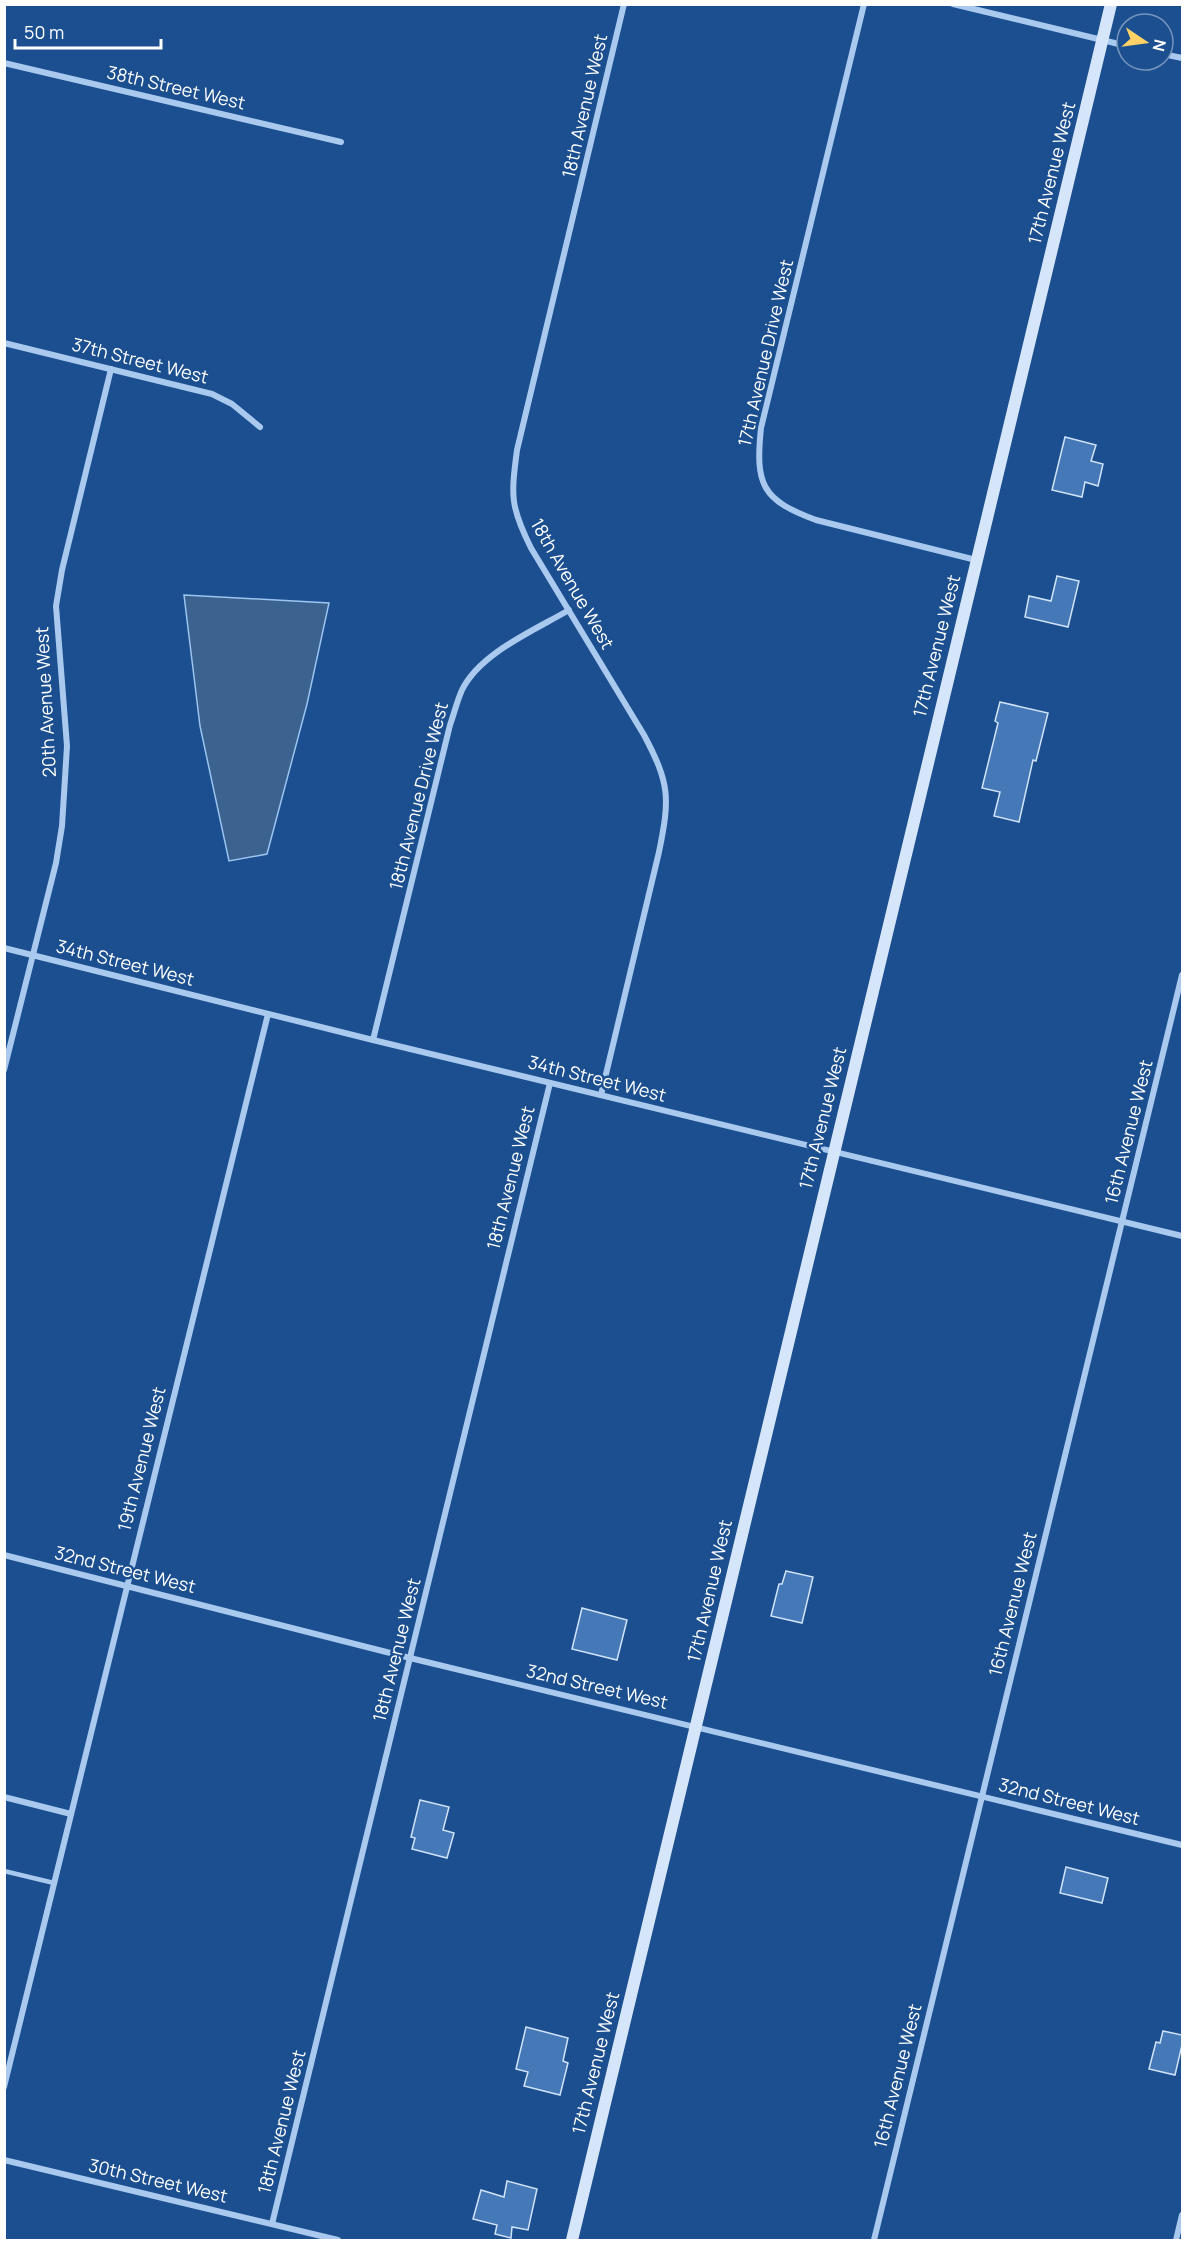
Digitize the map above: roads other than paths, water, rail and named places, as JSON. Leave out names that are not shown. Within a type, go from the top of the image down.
[{"type":"street","name":"18th Avenue West","points":[[601,1095],[659,852],[666,818],[667,793],[661,766],[644,735],[531,548],[517,519],[513,501],[513,486],[517,450],[624,4]]},
{"type":"street","name":"17th Avenue Drive West","points":[[864,4],[761,428],[759,469],[763,484],[769,494],[780,505],[791,511],[816,520],[976,560]]},
{"type":"street","points":[[953,4],[1115,43]]},
{"type":"street","name":"17th Avenue West","points":[[572,2241],[1111,4]]},
{"type":"street","name":"38th Street West","points":[[4,63],[341,142]]},
{"type":"street","name":"37th Street West","points":[[4,343],[212,394],[232,404],[260,427]]},
{"type":"street","name":"20th Avenue West","points":[[4,1070],[56,863],[66,783],[67,746],[56,606],[62,570],[111,369]]},
{"type":"street","name":"18th Avenue Drive West","points":[[373,1040],[450,725],[462,690],[478,668],[499,651],[568,610]]},
{"type":"street","name":"34th Street West","points":[[4,948],[1182,1236]]},
{"type":"street","name":"16th Avenue West","points":[[874,2241],[1182,975]]},
{"type":"street","name":"19th Avenue West","points":[[4,2087],[268,1014]]},
{"type":"street","name":"18th Avenue West","points":[[272,2224],[550,1083]]},
{"type":"street","name":"32nd Street West","points":[[4,1555],[411,1658],[1182,1845]]},
{"type":"street","points":[[4,1797],[71,1814]]},
{"type":"street","name":"30th Street West","points":[[4,2160],[338,2241]]},
{"type":"street","points":[[1176,2241],[1182,2216]]},
{"type":"lane","points":[[4,1871],[54,1883]]},
{"type":"water","points":[[184,595],[329,603],[307,704],[267,854],[229,861],[200,726]]}]
